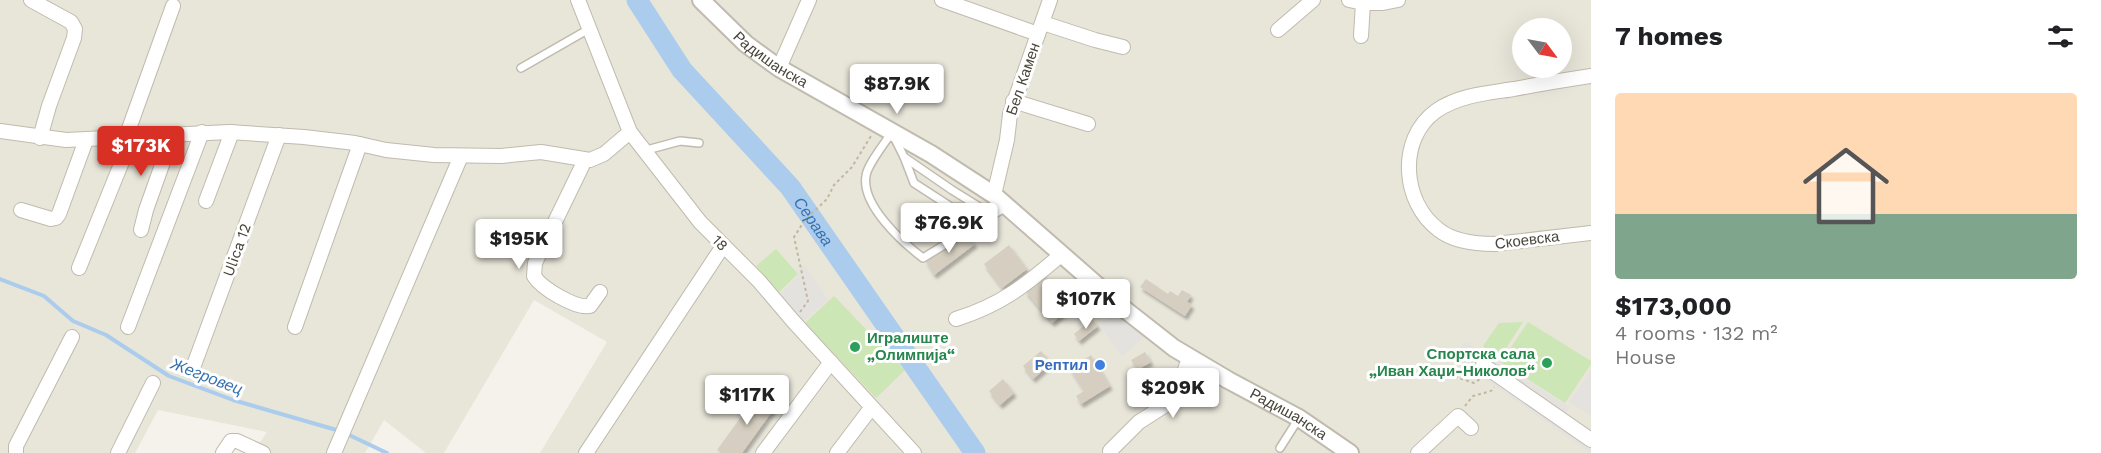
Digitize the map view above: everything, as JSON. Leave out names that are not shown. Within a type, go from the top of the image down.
[{"type":"street","points":[[31,0],[71,22],[75,29],[40,138]]},
{"type":"street","name":"18","points":[[578,0],[630,132],[643,151],[683,202],[723,246],[796,318],[831,362],[913,453]]},
{"type":"street","points":[[778,68],[809,0]]},
{"type":"street","points":[[942,0],[1040,28],[1123,47]]},
{"type":"street","name":"Бел Камен","points":[[1001,201],[1013,101],[1050,0]]},
{"type":"street","points":[[1278,30],[1313,0]]},
{"type":"street","points":[[1361,36],[1356,2],[1383,3],[1398,0]]},
{"type":"street","name":"Радишанска","points":[[709,4],[746,44],[778,68],[931,154],[1001,201],[1123,308],[1189,358],[1299,418],[1349,453]]},
{"type":"street","points":[[79,268],[129,137],[173,6]]},
{"type":"street","name":"Скоевска","points":[[1591,76],[1473,96],[1453,102],[1434,113],[1419,130],[1408,163],[1411,184],[1422,213],[1441,232],[1455,239],[1495,244],[1591,233]]},
{"type":"street","points":[[1013,101],[1088,124]]},
{"type":"street","points":[[0,131],[40,138],[86,140],[232,132],[279,135],[360,144],[386,150],[461,156],[501,156],[541,152],[585,160],[604,154],[630,132]]},
{"type":"street","points":[[128,327],[202,132]]},
{"type":"street","points":[[206,201],[232,132]]},
{"type":"street","points":[[141,230],[173,134]]},
{"type":"street","name":"Ulica 12","points":[[194,365],[279,135]]},
{"type":"street","points":[[21,210],[51,219],[56,218],[86,140]]},
{"type":"street","points":[[295,327],[360,144]]},
{"type":"street","points":[[334,453],[461,156]]},
{"type":"street","points":[[585,160],[536,263],[534,276],[539,284],[578,306],[590,306],[600,292]]},
{"type":"street","points":[[586,453],[723,246]]},
{"type":"street","points":[[956,319],[981,311],[1006,298],[1062,254]]},
{"type":"street","points":[[16,453],[16,446],[72,337]]},
{"type":"street","points":[[1110,451],[1139,422],[1175,399],[1189,358]]},
{"type":"street","points":[[764,453],[831,362]]},
{"type":"street","points":[[1492,371],[1591,440]]},
{"type":"street","points":[[118,453],[153,383]]},
{"type":"street","points":[[837,453],[871,408]]},
{"type":"street","points":[[1418,453],[1458,416],[1471,428]]},
{"type":"street","points":[[223,453],[231,441],[237,441],[263,453]]},
{"type":"lane","points":[[521,68],[589,29]]},
{"type":"lane","points":[[885,128],[904,157],[914,183],[951,207],[981,208],[1001,201]]},
{"type":"lane","points":[[885,128],[866,174],[867,196],[887,224],[923,258],[1001,201]]},
{"type":"lane","points":[[643,151],[680,141],[699,143]]},
{"type":"lane","points":[[904,157],[981,208]]},
{"type":"lane","points":[[1280,448],[1299,418]]},
{"type":"path","points":[[796,318],[808,302],[794,237],[805,220],[827,200],[834,185],[885,128]]},
{"type":"path","points":[[1389,370],[1453,376],[1474,383],[1492,371]]},
{"type":"path","points":[[1458,416],[1473,396],[1491,391],[1492,371]]},
{"type":"shaded area","points":[[0,0],[1591,0],[1591,453],[540,453],[607,342],[534,300],[444,453],[426,453],[384,420],[365,453],[253,453],[267,432],[158,410],[135,453],[0,453]]},
{"type":"shaded area","points":[[804,265],[828,299],[804,321],[780,294],[798,276]]},
{"type":"shaded area","points":[[1119,311],[1146,335],[1122,356],[1100,326]]},
{"type":"shaded area","points":[[1464,343],[1569,407],[1566,414],[1472,353],[1468,359],[1591,444],[1591,453],[1455,358]]},
{"type":"shaded area","points":[[1591,370],[1591,415],[1569,402]]},
{"type":"green space","points":[[776,249],[798,274],[779,292],[756,266]]},
{"type":"green space","name":"Игралиште „Олимпија“","points":[[834,296],[905,370],[876,398],[805,323]]},
{"type":"green space","points":[[1523,322],[1499,359],[1483,346],[1499,323]]},
{"type":"green space","name":"Спортска сала „Иван Хаџи-Николов“","points":[[1528,322],[1591,361],[1565,403],[1501,362]]},
{"type":"building","points":[[966,233],[975,244],[934,275],[925,260]]},
{"type":"building","points":[[1009,245],[1027,269],[1002,288],[984,264]]},
{"type":"building","points":[[1044,274],[1059,292],[1062,290],[1074,304],[1052,323],[1025,291]]},
{"type":"building","points":[[1146,279],[1168,294],[1170,291],[1178,296],[1182,290],[1191,295],[1187,302],[1192,305],[1185,316],[1140,287]]},
{"type":"building","points":[[1092,319],[1098,326],[1079,341],[1074,334]]},
{"type":"building","points":[[1041,351],[1051,363],[1033,379],[1023,366]]},
{"type":"building","points":[[1145,352],[1151,362],[1137,370],[1131,360]]},
{"type":"building","points":[[1091,355],[1110,386],[1081,404],[1076,396],[1084,391],[1070,369]]},
{"type":"building","points":[[1003,379],[1014,393],[1000,405],[989,391]]},
{"type":"building","points":[[758,393],[776,406],[742,453],[721,453],[717,450]]},
{"type":"waterway","name":"Серава","points":[[637,0],[682,70],[790,187],[975,453]]},
{"type":"waterway","name":"Жегровец","points":[[0,279],[44,296],[73,321],[106,335],[169,376],[233,400],[340,431]]},
{"type":"waterway","name":"Жегровец","points":[[347,434],[387,453]]},
{"type":"place","name":"Игралиште „Олимпија“","points":[[855,347]]},
{"type":"place","name":"Спортска сала „Иван Хаџи-Николов“","points":[[1547,363]]},
{"type":"place","name":"Рептил","points":[[1100,365]]}]
